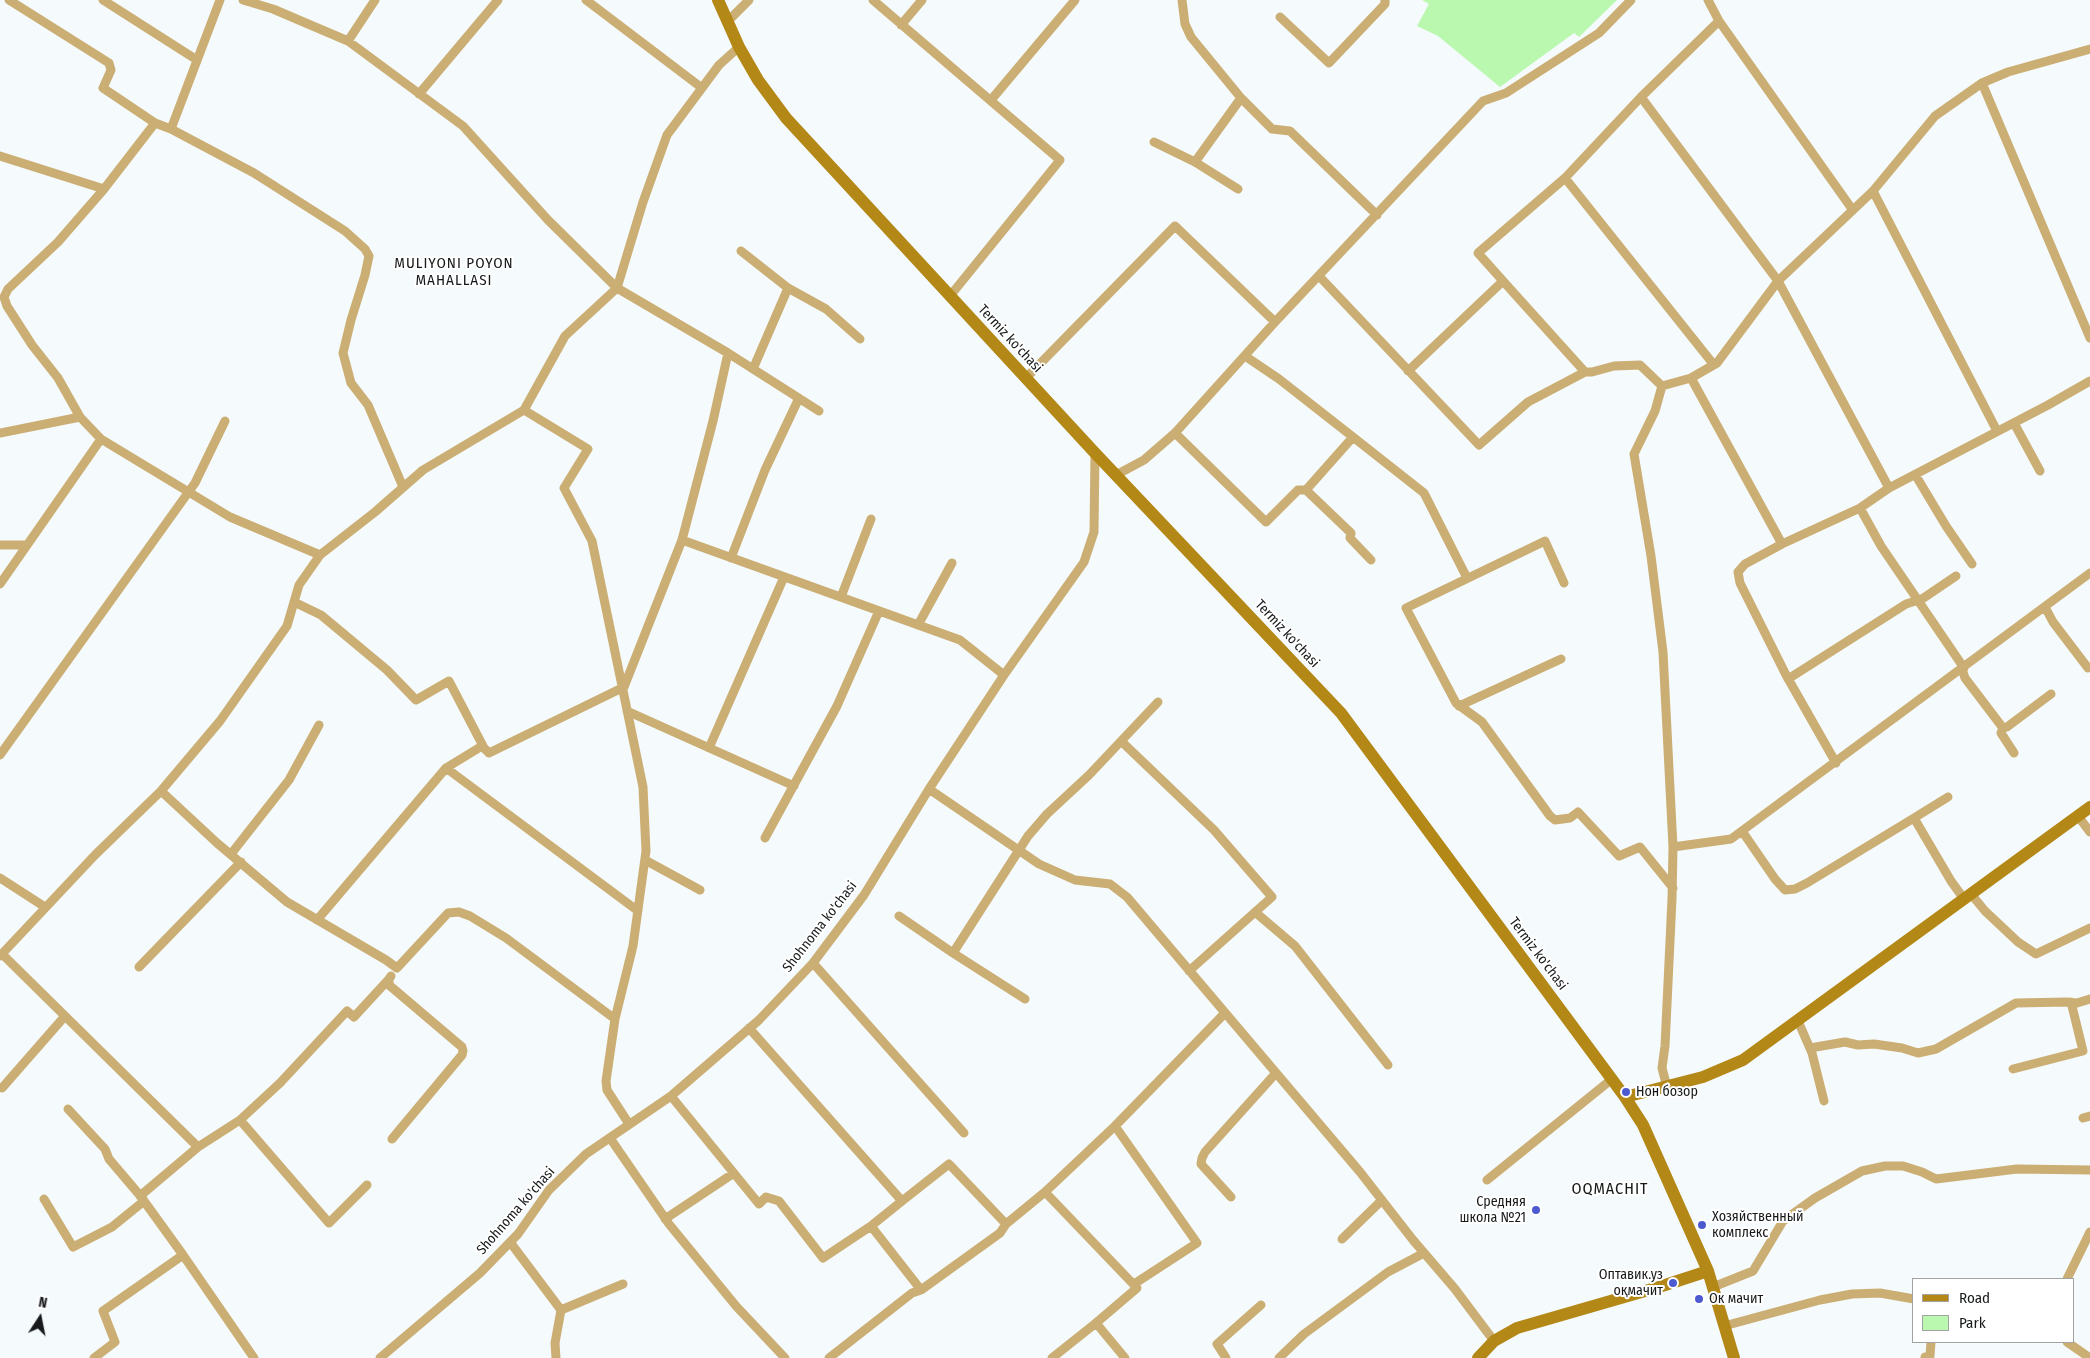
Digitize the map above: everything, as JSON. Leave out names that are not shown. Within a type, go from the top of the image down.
[{"type":"main road","name":"Termiz ko'chasi","points":[[718,0],[758,80],[786,118],[1095,453],[1341,713],[1612,1078],[1643,1126],[1708,1271],[1734,1358]]},
{"type":"main road","points":[[1625,1097],[1703,1077],[1743,1060],[2090,807]]},
{"type":"main road","points":[[1478,1358],[1494,1341],[1518,1328],[1708,1271]]},
{"type":"street","points":[[8,0],[109,63],[111,70],[103,88],[156,123],[254,173],[346,231],[364,249],[369,256],[343,352],[351,382],[368,404],[403,487]]},
{"type":"street","points":[[103,0],[197,60]]},
{"type":"street","points":[[171,129],[220,0]]},
{"type":"street","points":[[243,0],[273,9],[348,41],[463,126],[548,220],[617,288],[728,353],[819,410]]},
{"type":"street","points":[[348,41],[375,0]]},
{"type":"street","points":[[419,94],[498,0]]},
{"type":"street","points":[[586,0],[702,88]]},
{"type":"street","points":[[728,21],[749,0]]},
{"type":"street","points":[[873,0],[1060,160],[950,296]]},
{"type":"street","points":[[901,25],[922,0]]},
{"type":"street","points":[[991,100],[1075,0]]},
{"type":"street","points":[[1182,0],[1185,24],[1191,37],[1240,98],[1272,129],[1290,131],[1377,214]]},
{"type":"street","points":[[1280,17],[1330,63],[1385,4],[1385,0]]},
{"type":"street","points":[[1116,475],[1144,460],[1175,433],[1275,322],[1483,101],[1506,93],[1599,32],[1631,0]]},
{"type":"street","points":[[1708,0],[1719,21],[1852,209]]},
{"type":"street","points":[[1585,372],[1478,253],[1565,178],[1641,97],[1719,21]]},
{"type":"street","points":[[198,1147],[1,955],[95,854],[161,791],[220,721],[287,626],[299,585],[320,555],[345,537],[423,470],[524,410],[565,336],[617,288],[643,202],[667,135],[719,65],[740,47]]},
{"type":"street","points":[[1662,386],[1691,378],[1714,365],[1778,280],[1873,191],[1935,116],[1982,83],[2008,72],[2090,49]]},
{"type":"street","points":[[1982,83],[2090,338]]},
{"type":"street","points":[[1641,97],[1778,280],[1889,488]]},
{"type":"street","points":[[1195,162],[1240,98]]},
{"type":"street","points":[[156,123],[104,189],[58,242],[8,289],[4,297],[7,306],[32,345],[58,378],[80,417],[101,439],[230,517],[320,555]]},
{"type":"street","points":[[1154,142],[1195,162],[1238,189]]},
{"type":"street","points":[[0,156],[104,189]]},
{"type":"street","points":[[1565,178],[1714,365]]},
{"type":"street","points":[[1873,191],[1997,431]]},
{"type":"street","points":[[1026,378],[1174,226],[1275,322]]},
{"type":"street","points":[[741,251],[788,288],[826,308],[860,339]]},
{"type":"street","points":[[1319,276],[1479,445],[1528,402],[1585,372],[1614,366],[1640,365],[1662,386]]},
{"type":"street","points":[[1408,371],[1503,281]]},
{"type":"street","points":[[753,369],[788,288]]},
{"type":"street","points":[[294,602],[321,615],[386,670],[416,700],[449,681],[483,746],[489,752],[624,687],[682,540],[714,421],[728,353]]},
{"type":"street","points":[[1244,356],[1279,378],[1424,493],[1468,578]]},
{"type":"street","points":[[1691,378],[1782,544]]},
{"type":"street","points":[[1836,763],[1788,679],[1740,583],[1738,572],[1745,564],[1782,544],[1860,508],[1889,488],[1916,476],[2090,381]]},
{"type":"street","points":[[1662,386],[1655,411],[1634,454],[1651,556],[1663,652],[1673,847],[1665,1046],[1662,1068],[1667,1086]]},
{"type":"street","points":[[731,558],[765,470],[799,398]]},
{"type":"street","points":[[524,410],[588,448],[564,488],[592,541],[624,687],[627,711],[643,787],[646,851],[633,946],[615,1018],[606,1081],[607,1090],[629,1124]]},
{"type":"street","points":[[0,432],[80,417]]},
{"type":"street","points":[[0,755],[195,483],[225,421]]},
{"type":"street","points":[[2014,423],[2040,471]]},
{"type":"street","points":[[1175,433],[1266,522],[1298,490],[1306,490],[1351,533],[1350,538],[1372,560]]},
{"type":"street","points":[[1306,490],[1353,436]]},
{"type":"street","points":[[0,584],[101,439]]},
{"type":"street","name":"Shohnoma ko'chasi","points":[[380,1358],[480,1273],[510,1242],[549,1190],[586,1154],[671,1096],[749,1028],[813,963],[864,895],[929,789],[1004,675],[1084,562],[1094,532],[1095,453]]},
{"type":"street","points":[[1916,476],[1946,526],[1972,564]]},
{"type":"street","points":[[1860,508],[1881,546],[1963,669],[1965,678],[2003,728]]},
{"type":"street","points":[[841,597],[871,519]]},
{"type":"street","points":[[682,540],[960,640],[1004,675]]},
{"type":"street","points":[[1564,583],[1545,541],[1406,608],[1456,703],[1482,722],[1550,816],[1556,820],[1570,818],[1578,812],[1619,856],[1640,847],[1672,888]]},
{"type":"street","points":[[0,545],[27,546]]},
{"type":"street","points":[[918,625],[952,563]]},
{"type":"street","points":[[1673,847],[1731,839],[2090,574]]},
{"type":"street","points":[[1788,679],[1906,604],[1917,600],[1956,576]]},
{"type":"street","points":[[710,748],[784,577]]},
{"type":"street","points":[[2045,608],[2088,668]]},
{"type":"street","points":[[766,838],[837,706],[879,611]]},
{"type":"street","points":[[1459,706],[1561,659]]},
{"type":"street","points":[[2003,728],[2007,728],[2051,694]]},
{"type":"street","points":[[953,953],[1018,851],[1047,814],[1089,775],[1158,702]]},
{"type":"street","points":[[627,711],[794,786]]},
{"type":"street","points":[[230,854],[289,780],[319,725]]},
{"type":"street","points":[[2003,728],[2001,733],[2014,753]]},
{"type":"street","points":[[1121,741],[1214,830],[1272,897],[1189,971]]},
{"type":"street","points":[[317,920],[446,768],[483,746]]},
{"type":"street","points":[[446,768],[638,910]]},
{"type":"street","points":[[929,789],[1039,864],[1075,880],[1110,884],[1127,897],[1382,1200],[1494,1341]]},
{"type":"street","points":[[161,791],[230,854],[287,902],[397,968]]},
{"type":"street","points":[[1742,831],[1775,879],[1785,890],[1795,889],[1948,797]]},
{"type":"street","points":[[2078,816],[2090,832]]},
{"type":"street","points":[[1914,818],[1951,882],[2018,942],[2036,954],[2090,928]]},
{"type":"street","points":[[644,860],[700,890]]},
{"type":"street","points":[[139,967],[240,862]]},
{"type":"street","points":[[0,878],[45,907]]},
{"type":"street","points":[[44,1199],[73,1247],[112,1227],[198,1147],[240,1120],[280,1083],[347,1011],[354,1017],[448,913],[459,912],[470,916],[506,938],[615,1018]]},
{"type":"street","points":[[1255,912],[1295,946],[1388,1065]]},
{"type":"street","points":[[899,916],[1025,999]]},
{"type":"street","points":[[813,963],[964,1133]]},
{"type":"street","points":[[389,979],[389,985],[462,1047],[463,1051],[392,1139]]},
{"type":"street","points":[[1810,1048],[1846,1042],[1858,1045],[1874,1044],[1902,1048],[1918,1053],[1936,1050],[2016,1003],[2077,1003],[2090,999]]},
{"type":"street","points":[[2013,1069],[2083,1051],[2071,1002]]},
{"type":"street","points":[[829,1358],[912,1293],[921,1290],[1000,1233],[1006,1224],[1044,1192],[1115,1126],[1225,1013]]},
{"type":"street","points":[[2,1088],[65,1016]]},
{"type":"street","points":[[1798,1021],[1810,1048],[1824,1101]]},
{"type":"street","points":[[749,1028],[902,1201]]},
{"type":"street","points":[[1230,1197],[1201,1164],[1202,1158],[1205,1152],[1276,1073]]},
{"type":"street","points":[[1487,1180],[1612,1078]]},
{"type":"street","points":[[671,1096],[758,1204],[766,1198],[779,1201],[823,1258],[871,1226],[949,1164],[1006,1224]]},
{"type":"street","points":[[68,1109],[105,1149],[109,1159],[142,1198],[254,1358]]},
{"type":"street","points":[[240,1120],[329,1223],[367,1185]]},
{"type":"street","points":[[1115,1126],[1197,1243],[1134,1284]]},
{"type":"street","points":[[610,1138],[666,1219],[736,1306],[785,1358]]},
{"type":"street","points":[[1713,1287],[1753,1271],[1783,1221],[1815,1198],[1862,1172],[1885,1166],[1903,1166],[1936,1179],[2017,1169],[2090,1170]]},
{"type":"street","points":[[666,1219],[734,1173]]},
{"type":"street","points":[[1044,1192],[1137,1288],[1052,1358]]},
{"type":"street","points":[[1342,1239],[1382,1200]]},
{"type":"street","points":[[871,1226],[921,1290]]},
{"type":"street","points":[[2067,1278],[2090,1232]]},
{"type":"street","points":[[510,1242],[561,1310],[555,1343],[556,1358]]},
{"type":"street","points":[[1279,1358],[1304,1334],[1388,1272],[1424,1253]]},
{"type":"street","points":[[94,1358],[115,1342],[103,1311],[183,1255]]},
{"type":"street","points":[[561,1310],[623,1284]]},
{"type":"street","points":[[1724,1326],[1820,1300],[1852,1294],[1880,1293],[1912,1299]]},
{"type":"street","points":[[1226,1358],[1217,1344],[1261,1305]]},
{"type":"street","points":[[1096,1323],[1125,1358]]},
{"type":"street","points":[[1925,1357],[1930,1356],[1931,1343]]},
{"type":"street","points":[[2069,1343],[2090,1358]]},
{"type":"street","points":[[2071,1358],[2080,1351]]},
{"type":"green space","points":[[1422,0],[1617,0],[1579,37],[1574,33],[1500,87],[1438,36],[1417,26],[1429,4]]},
{"type":"place","name":"Нон бозор","points":[[1626,1092]]},
{"type":"place","name":"Средняя школа №21","points":[[1536,1210]]},
{"type":"place","name":"Хозяйственный комплекс","points":[[1702,1225]]},
{"type":"place","name":"Оптавик.уз оқмачит","points":[[1673,1283]]},
{"type":"place","name":"Ок мачит","points":[[1699,1299]]},
{"type":"district","name":"MULIYONI POYON MAHALLASI","points":[[454,272]]},
{"type":"district","name":"OQMACHIT","points":[[1610,1190]]}]
